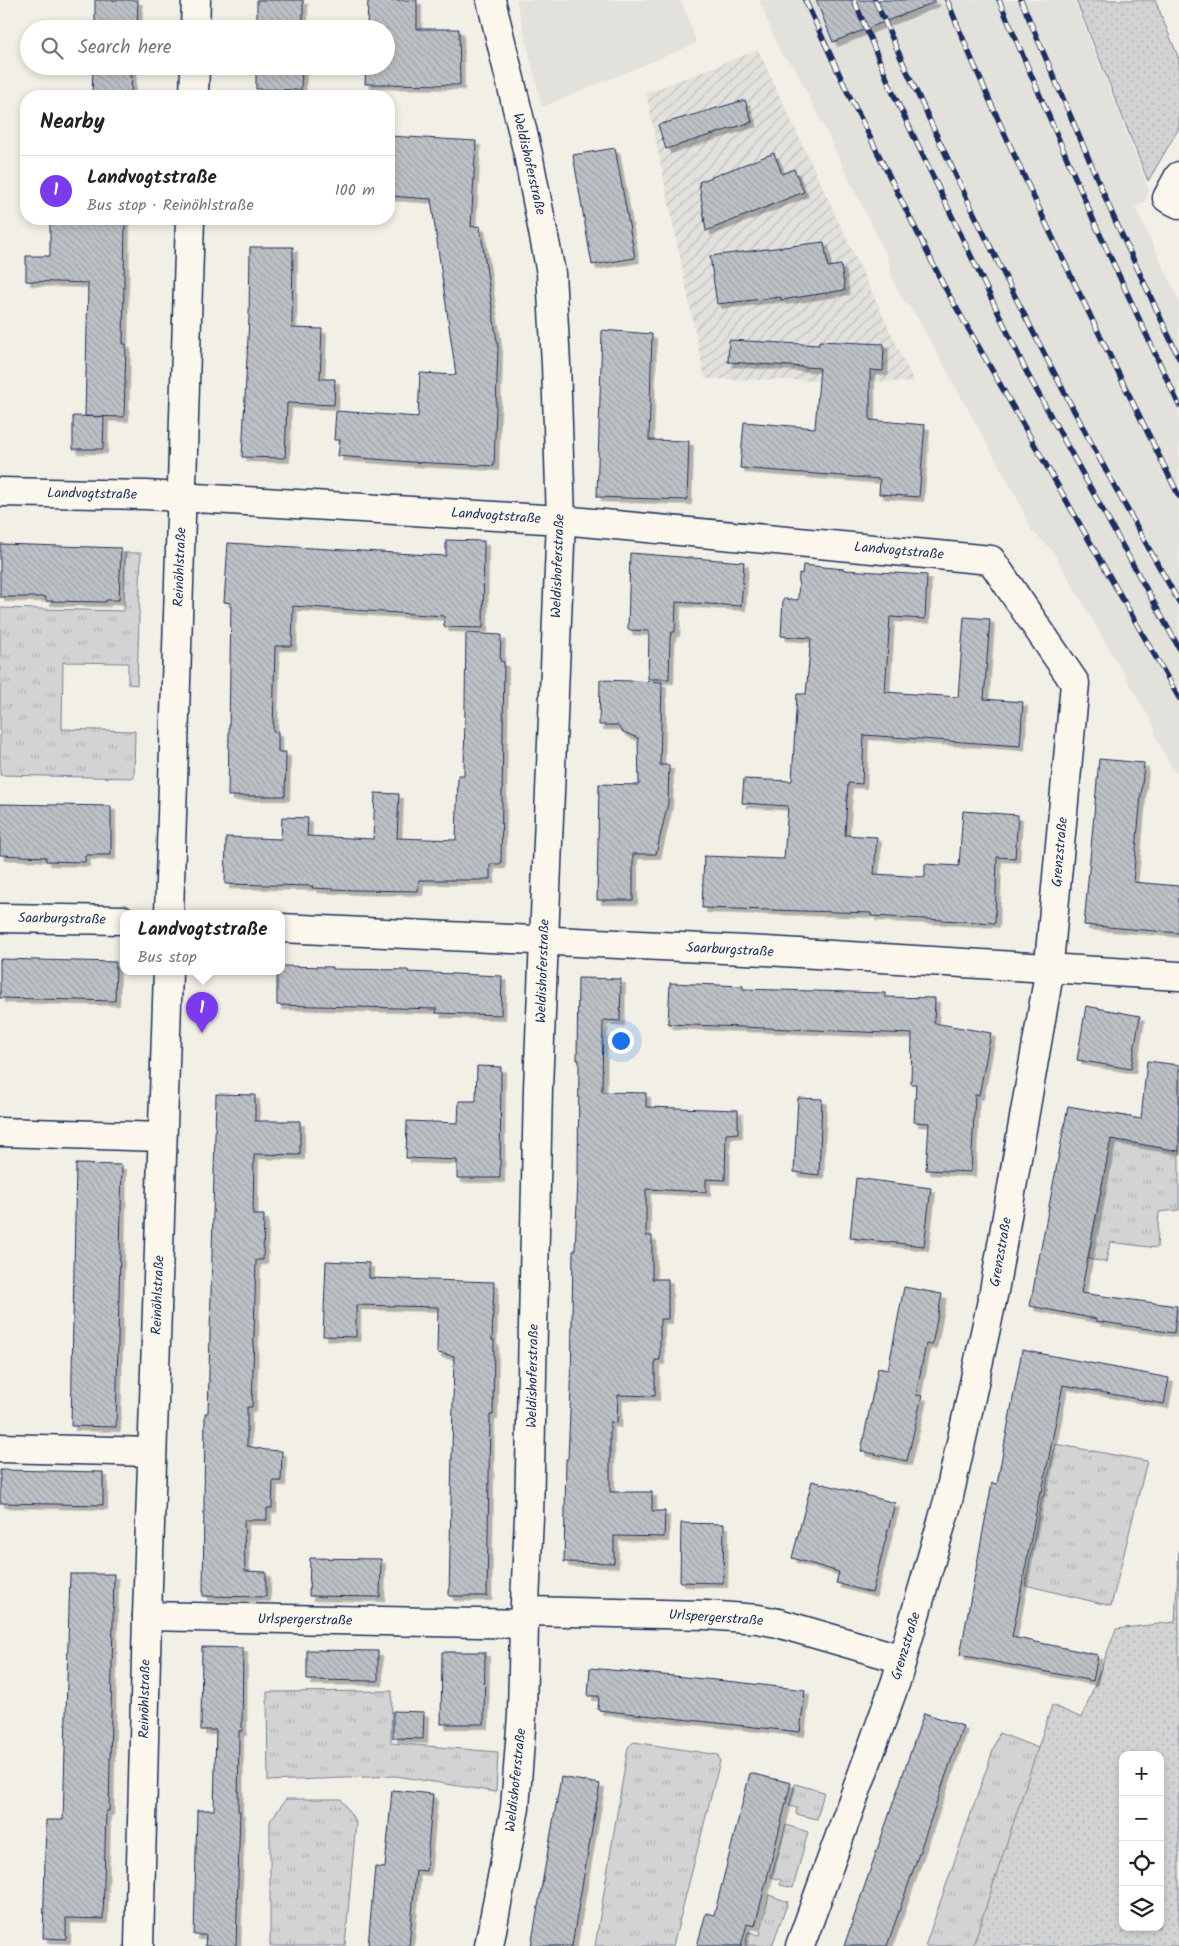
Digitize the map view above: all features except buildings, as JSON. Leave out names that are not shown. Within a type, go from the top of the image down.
[{"type":"street","points":[[195,20],[196,0]]},
{"type":"street","name":"Weldishoferstraße","points":[[489,1946],[515,1808],[522,1715],[530,1478],[537,1125],[560,520],[556,364],[551,273],[528,154],[491,0]]},
{"type":"street","points":[[194,90],[195,75]]},
{"type":"street","name":"Reinöhlstraße","points":[[169,910],[190,225]]},
{"type":"street","name":"Landvogtstraße","points":[[0,492],[182,497],[560,520],[990,560]]},
{"type":"street","name":"Grenzstraße","points":[[800,1946],[867,1763],[902,1660],[948,1501],[994,1291],[1029,1097],[1049,967],[1075,683],[990,560]]},
{"type":"street","name":"Saarburgstraße","points":[[0,918],[120,920]]},
{"type":"street","name":"Saarburgstraße","points":[[285,928],[544,942],[766,951],[1179,976]]},
{"type":"street","name":"Reinöhlstraße","points":[[138,1946],[168,975]]},
{"type":"street","points":[[0,1132],[162,1137]]},
{"type":"street","points":[[0,1448],[152,1452]]},
{"type":"street","name":"Urlspergerstraße","points":[[147,1616],[525,1618],[706,1615],[758,1619],[902,1660]]},
{"type":"shaded area","points":[[516,0],[681,0],[697,43],[542,107]]},
{"type":"shaded area","points":[[759,0],[1074,0],[1149,190],[1145,202],[1135,207],[1179,300],[1179,775],[1173,770],[1156,738],[1154,726],[1052,550],[1031,530],[1018,500],[917,317],[903,300],[893,281],[887,257],[795,68],[781,54]]},
{"type":"shaded area","points":[[758,50],[914,382],[705,379],[646,93]]},
{"type":"green space","points":[[1076,0],[1155,0],[1179,59],[1179,128],[1148,181]]},
{"type":"green space","points":[[125,553],[141,553],[137,685],[128,684],[128,663],[63,662],[62,729],[135,731],[134,778],[0,775],[0,608],[124,611]]},
{"type":"green space","points":[[1115,1114],[1144,1120],[1179,1151],[1179,1210],[1159,1212],[1157,1248],[1110,1242],[1106,1262],[1088,1259]]},
{"type":"green space","points":[[1055,1444],[1147,1461],[1111,1606],[1025,1585],[1042,1496],[1044,1496]]},
{"type":"green space","points":[[1179,1550],[1179,1946],[973,1946],[1052,1705],[1082,1718],[1116,1629],[1175,1622]]},
{"type":"green space","points":[[392,1691],[391,1743],[498,1752],[496,1792],[396,1776],[268,1781],[267,1692]]},
{"type":"green space","points":[[999,1733],[1046,1751],[990,1946],[925,1946]]},
{"type":"green space","points":[[634,1742],[718,1755],[720,1761],[673,1946],[595,1946],[628,1747]]},
{"type":"green space","points":[[795,1784],[824,1792],[817,1819],[796,1814],[797,1808],[789,1806]]},
{"type":"green space","points":[[286,1799],[341,1799],[356,1822],[345,1946],[270,1946],[270,1821]]},
{"type":"green space","points":[[786,1825],[808,1832],[793,1888],[780,1885],[781,1880],[771,1877]]},
{"type":"green space","points":[[769,1895],[788,1902],[772,1946],[745,1945],[748,1932],[760,1935]]},
{"type":"railway","points":[[805,0],[848,93],[944,286],[1179,698]]},
{"type":"railway","points":[[854,0],[893,93],[1027,373],[1179,648]]},
{"type":"railway","points":[[875,0],[945,154],[1019,305],[1097,455],[1179,602]]},
{"type":"railway","points":[[947,0],[1029,188],[1179,496]]},
{"type":"railway","points":[[999,0],[1096,226],[1179,405]]},
{"type":"railway","points":[[1021,0],[1114,218],[1179,358]]},
{"type":"place","name":"Landvogtstraße","points":[[202,1033]]}]
